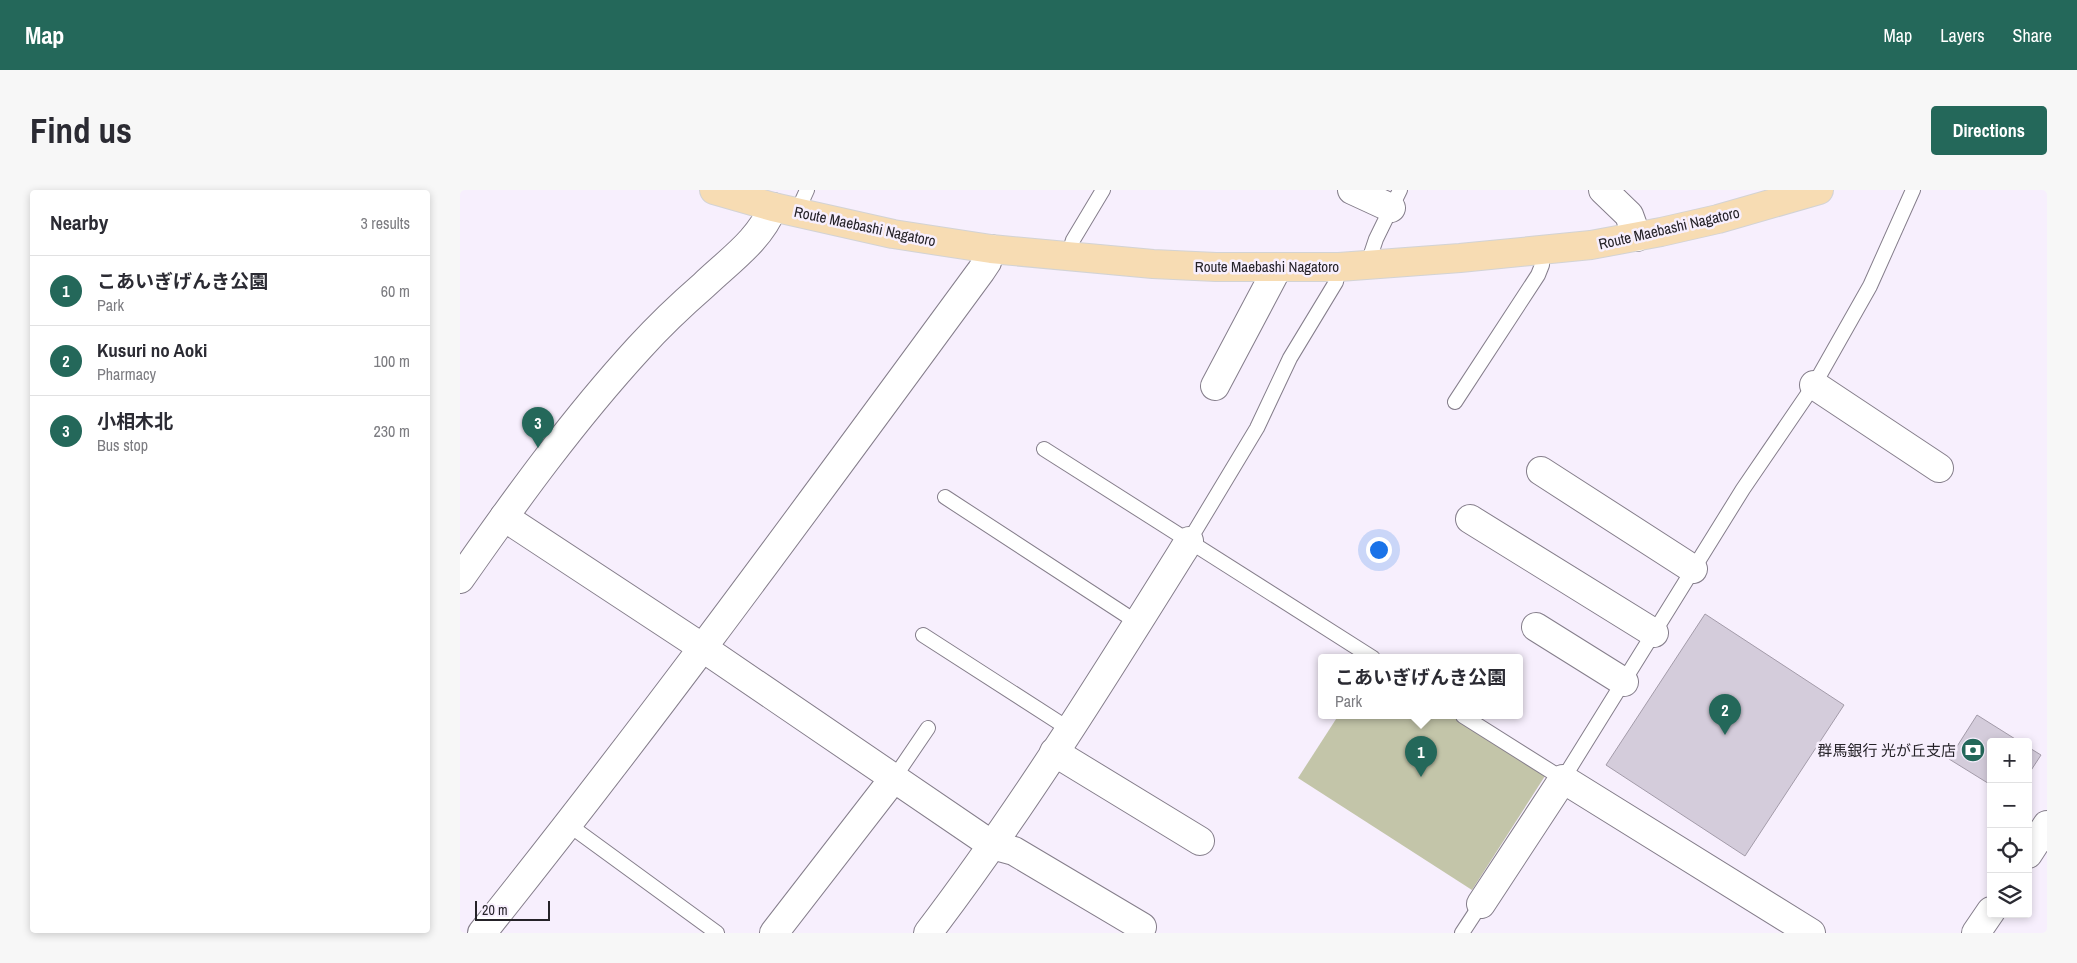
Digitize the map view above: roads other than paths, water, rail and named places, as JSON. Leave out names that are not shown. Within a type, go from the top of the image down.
[{"type":"main road","name":"Route Maebashi Nagatoro","points":[[714,190],[792,203],[893,234],[991,249],[1153,264],[1278,267],[1367,266],[1591,245],[1718,219],[1805,192]]},
{"type":"street","points":[[1352,190],[1396,199]]},
{"type":"street","points":[[1603,190],[1629,215],[1637,237]]},
{"type":"street","points":[[460,579],[504,517],[610,379],[670,316],[741,251],[767,222],[792,203]]},
{"type":"street","points":[[482,933],[569,825],[703,648],[981,271],[987,262],[991,249]]},
{"type":"street","points":[[1215,386],[1278,267]]},
{"type":"street","points":[[1814,385],[1939,468]]},
{"type":"street","points":[[1541,471],[1693,570]]},
{"type":"street","points":[[504,517],[703,648],[992,845],[1014,851],[1142,927]]},
{"type":"street","points":[[1470,519],[1654,633]]},
{"type":"street","points":[[928,933],[992,845],[1054,752],[1189,541]]},
{"type":"street","points":[[1536,627],[1624,682]]},
{"type":"street","points":[[1054,752],[1200,842]]},
{"type":"street","points":[[774,933],[894,778]]},
{"type":"street","points":[[1481,904],[1563,779],[1811,933]]},
{"type":"street","points":[[2032,848],[2047,825]]},
{"type":"street","points":[[1976,933],[1987,917]]},
{"type":"lane","points":[[1068,256],[1073,240],[1102,190]]},
{"type":"lane","points":[[1468,719],[1563,779],[1744,489],[1814,385],[1870,286],[1913,190]]},
{"type":"lane","points":[[1367,266],[1376,239],[1396,199]]},
{"type":"lane","points":[[1455,402],[1538,275],[1542,264],[1541,251]]},
{"type":"lane","points":[[1189,541],[1257,428],[1290,358],[1336,282],[1339,267]]},
{"type":"lane","points":[[1044,449],[1367,654]]},
{"type":"lane","points":[[945,497],[1138,623]]},
{"type":"lane","points":[[923,635],[1069,729]]},
{"type":"lane","points":[[894,778],[928,728]]},
{"type":"lane","points":[[569,825],[717,933]]},
{"type":"lane","points":[[1462,933],[1481,904]]},
{"type":"place","name":"小相木北","points":[[538,448]]},
{"type":"place","name":"Kusuri no Aoki","points":[[1725,735]]},
{"type":"place","name":"群馬銀行 光が丘支店","points":[[1973,750]]},
{"type":"place","name":"こあいぎげんき公園","points":[[1421,777]]}]
